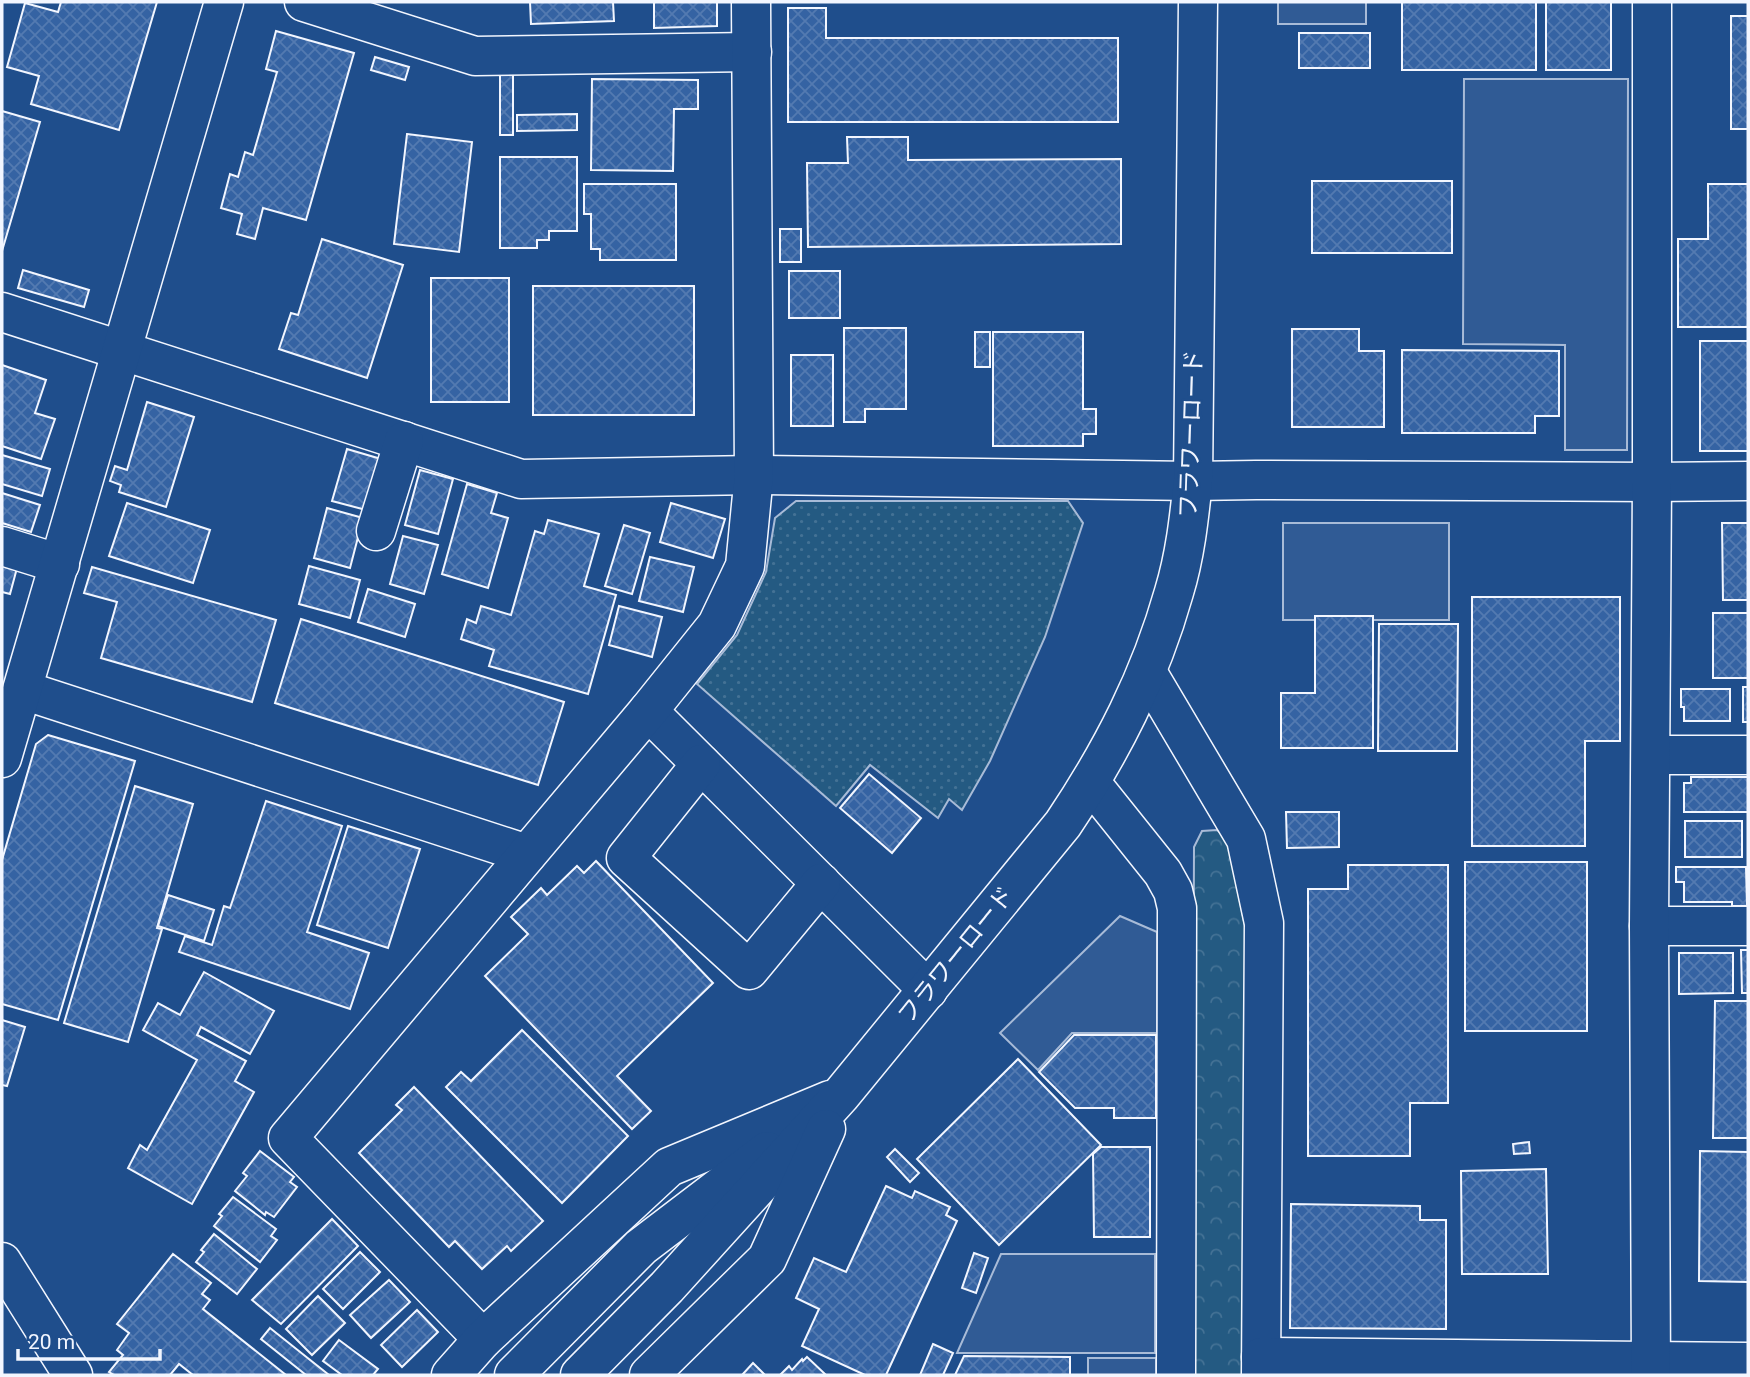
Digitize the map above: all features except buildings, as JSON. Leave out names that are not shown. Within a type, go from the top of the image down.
[{"type":"street","points":[[2,758],[224,2]]},
{"type":"street","points":[[304,2],[475,56],[752,52]]},
{"type":"street","points":[[483,1339],[288,1138],[648,711],[717,625],[745,566],[754,475],[751,2]]},
{"type":"street","name":"フラワーロード","points":[[580,1375],[667,1287],[841,1095],[1063,824],[1091,783],[1119,733],[1147,672],[1175,592],[1188,528],[1193,481],[1198,2]]},
{"type":"street","points":[[1651,1368],[1649,926],[1652,2]]},
{"type":"street","points":[[2,312],[521,479],[754,475],[1193,481],[1748,481]]},
{"type":"street","points":[[376,530],[404,441]]},
{"type":"street","points":[[2,546],[60,564]]},
{"type":"street","points":[[1147,672],[1245,839],[1264,923],[1261,1366],[1651,1368],[1748,1362]]},
{"type":"street","points":[[23,690],[527,855]]},
{"type":"street","points":[[648,711],[928,990]]},
{"type":"street","points":[[1651,755],[1748,755]]},
{"type":"street","points":[[701,764],[626,858],[749,970],[821,883]]},
{"type":"street","points":[[1091,783],[1163,873],[1173,891],[1177,908],[1176,1375]]},
{"type":"street","points":[[1649,926],[1748,926]]},
{"type":"street","points":[[451,1375],[483,1339],[669,1167],[841,1095]]},
{"type":"street","points":[[649,1375],[767,1259],[841,1095]]},
{"type":"street","name":"フラワーロード","points":[[514,1375],[641,1247],[841,1095]]},
{"type":"street","points":[[2,1262],[73,1375]]},
{"type":"green space","points":[[796,501],[1068,501],[1083,523],[1045,637],[990,761],[962,810],[949,799],[938,818],[870,765],[836,806],[697,684],[737,635],[766,572],[775,518]]},
{"type":"green space","points":[[1217,830],[1227,838],[1248,941],[1245,1375],[1192,1375],[1194,847],[1202,831]]},
{"type":"shaded area","points":[[1278,2],[1366,2],[1366,24],[1278,24]]},
{"type":"shaded area","points":[[1464,79],[1628,79],[1627,450],[1565,450],[1565,345],[1463,344]]},
{"type":"shaded area","points":[[1283,523],[1449,523],[1449,620],[1283,620]]},
{"type":"shaded area","points":[[1120,916],[1157,932],[1157,1033],[1072,1033],[1038,1070],[1000,1033]]},
{"type":"shaded area","points":[[1001,1254],[1155,1254],[1155,1353],[957,1353]]},
{"type":"shaded area","points":[[1088,1358],[1156,1358],[1156,1375],[1088,1375]]}]
